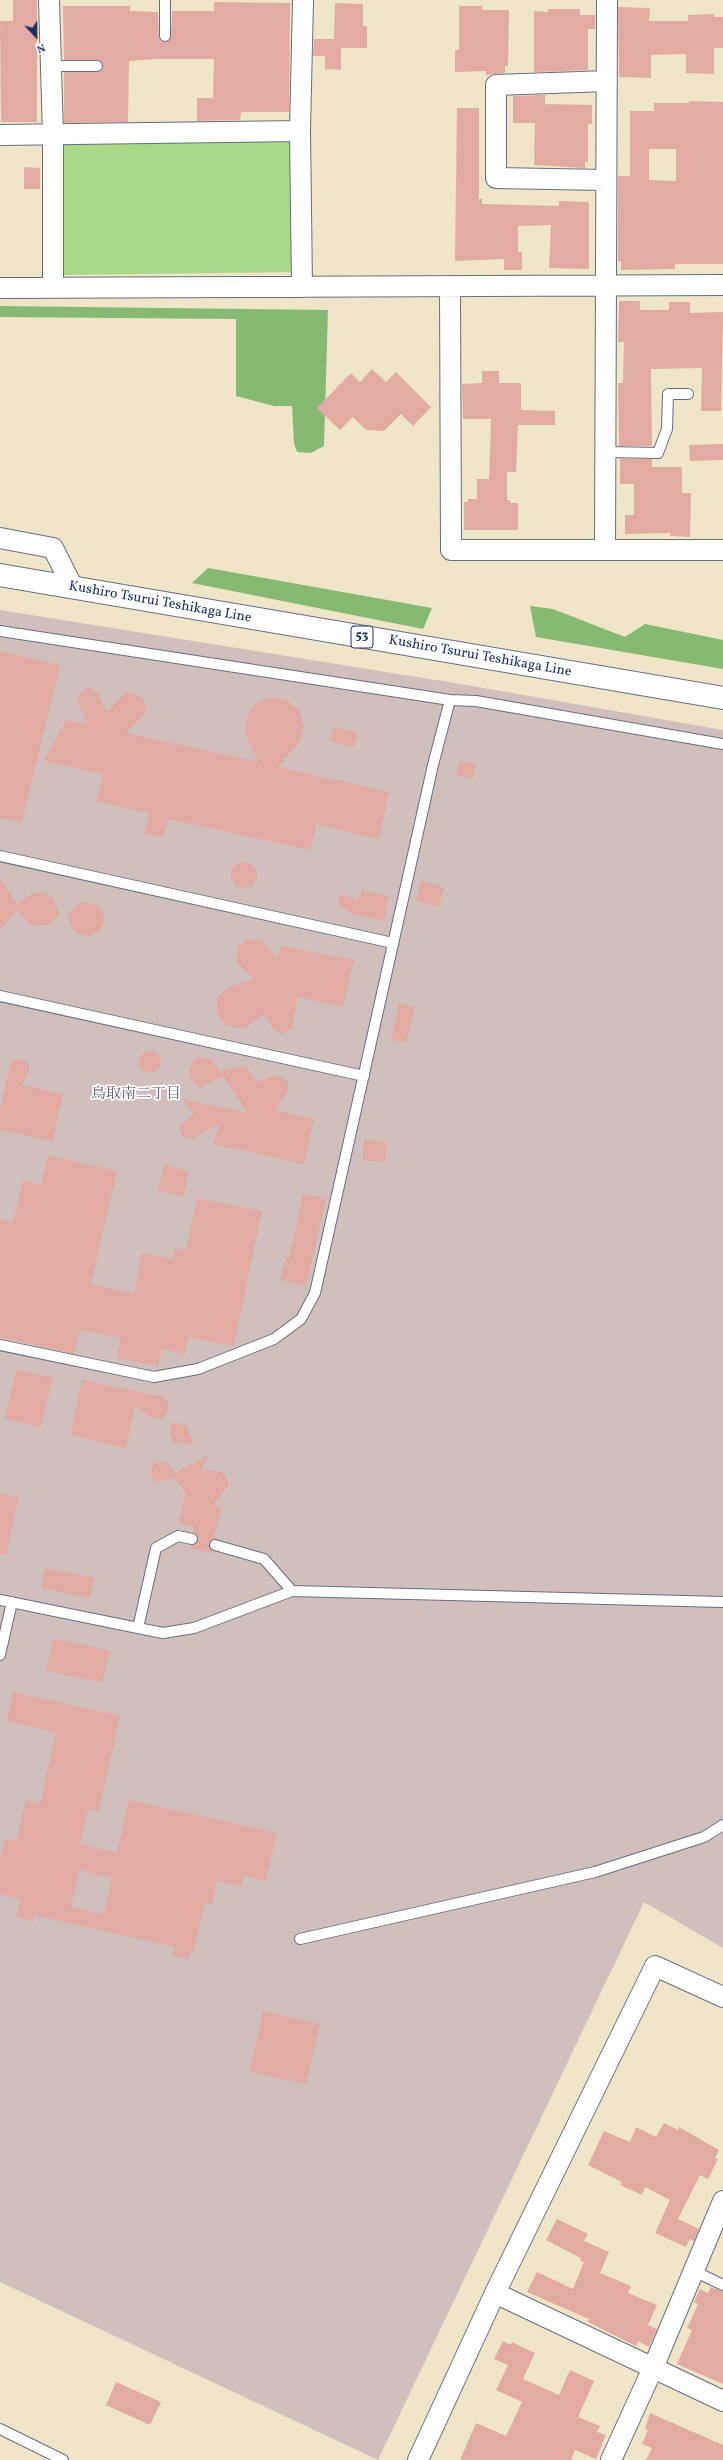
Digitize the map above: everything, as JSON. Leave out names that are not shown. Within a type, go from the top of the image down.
[{"type":"main road","name":"Kushiro Tsurui Teshikaga Line","points":[[0,576],[723,698]]},
{"type":"street","points":[[49,0],[52,135],[52,287]]},
{"type":"street","points":[[302,287],[300,131],[303,0]]},
{"type":"street","points":[[605,550],[607,0]]},
{"type":"street","points":[[606,180],[496,178],[496,85],[607,81]]},
{"type":"street","points":[[0,135],[300,131]]},
{"type":"street","points":[[0,288],[723,285]]},
{"type":"street","points":[[450,287],[451,550],[723,550]]},
{"type":"street","points":[[0,538],[53,548],[73,588]]},
{"type":"street","points":[[418,2460],[495,2293],[655,1966],[723,1997]]},
{"type":"street","points":[[611,2460],[653,2368],[723,2201]]},
{"type":"street","points":[[495,2293],[723,2401]]},
{"type":"lane","points":[[165,0],[165,36]]},
{"type":"lane","points":[[51,66],[97,66]]},
{"type":"lane","points":[[606,452],[658,453],[667,429],[668,394],[688,394]]},
{"type":"lane","points":[[0,631],[450,700],[476,701],[723,744]]},
{"type":"lane","points":[[0,1345],[154,1377],[198,1369],[274,1339],[301,1318],[315,1293],[433,765],[450,700]]},
{"type":"lane","points":[[0,856],[393,943]]},
{"type":"lane","points":[[0,996],[364,1076]]},
{"type":"lane","points":[[138,1628],[156,1548],[178,1536],[192,1539]]},
{"type":"lane","points":[[216,1545],[264,1559],[292,1591]]},
{"type":"lane","points":[[0,1600],[163,1633],[194,1628],[292,1591],[723,1602]]},
{"type":"lane","points":[[0,1655],[12,1602]]},
{"type":"lane","points":[[300,1939],[595,1872],[704,1837],[723,1825]]},
{"type":"lane","points":[[694,2271],[723,2285]]},
{"type":"lane","points":[[0,2429],[63,2460]]},
{"type":"shaded area","points":[[0,610],[461,684],[723,730],[723,1948],[644,1902],[378,2460],[0,2282]]},
{"type":"green space","points":[[296,141],[297,272],[61,275],[60,144]]},
{"type":"green space","points":[[0,306],[328,310],[324,446],[311,453],[297,452],[294,443],[292,406],[274,406],[236,396],[236,319],[0,317]]},
{"type":"green space","points":[[208,568],[432,608],[423,629],[192,583]]},
{"type":"green space","points":[[530,606],[553,609],[625,637],[645,624],[723,640],[723,669],[536,637]]},
{"type":"building","points":[[13,0],[37,0],[37,122],[1,122],[0,21],[13,21]]},
{"type":"building","points":[[214,2],[290,3],[289,112],[241,112],[240,120],[197,121],[197,98],[213,98],[214,59],[157,59],[129,61],[128,122],[64,123],[64,72],[97,72],[102,70],[103,66],[97,60],[64,60],[63,6],[130,6],[130,11],[158,12],[159,36],[161,41],[165,42],[171,36],[172,11],[214,11]]},
{"type":"building","points":[[335,3],[363,4],[363,26],[367,26],[367,48],[341,48],[341,70],[325,69],[325,56],[313,56],[314,39],[334,39]]},
{"type":"building","points":[[459,6],[482,6],[482,10],[509,10],[508,66],[505,66],[505,73],[486,75],[486,71],[455,72],[455,50],[459,50]]},
{"type":"building","points":[[618,7],[650,8],[649,21],[688,21],[688,15],[714,14],[714,17],[723,17],[723,48],[714,48],[714,74],[686,73],[686,54],[651,55],[651,78],[619,77]]},
{"type":"building","points":[[548,9],[580,9],[580,15],[595,15],[595,29],[588,29],[588,70],[534,72],[534,11],[548,12]]},
{"type":"building","points":[[545,95],[545,104],[592,105],[592,124],[588,124],[588,162],[585,161],[585,168],[534,165],[535,123],[513,123],[513,96]]},
{"type":"building","points":[[689,101],[723,102],[723,264],[675,264],[675,269],[621,270],[621,261],[618,261],[618,176],[630,176],[630,111],[654,111],[654,103],[689,103]],"holes":[[[649,149],[676,149],[676,181],[649,180]]]},
{"type":"building","points":[[457,108],[479,108],[479,199],[482,199],[482,204],[559,206],[559,201],[589,202],[589,269],[549,268],[551,225],[518,226],[518,252],[522,252],[522,270],[504,270],[504,259],[455,261]]},
{"type":"building","points":[[24,167],[40,168],[40,189],[24,189]]},
{"type":"building","points":[[619,301],[640,301],[640,310],[669,310],[669,302],[690,302],[690,313],[723,312],[721,411],[701,411],[702,368],[651,369],[652,446],[619,446],[618,383],[623,383],[624,342],[618,342]]},
{"type":"building","points":[[372,369],[386,382],[396,372],[431,407],[413,426],[401,414],[384,431],[366,430],[353,417],[340,430],[317,408],[351,373],[360,382]]},
{"type":"building","points":[[482,371],[499,371],[499,383],[521,383],[521,410],[555,411],[555,425],[518,425],[516,472],[507,472],[507,500],[510,500],[510,503],[518,503],[518,530],[464,530],[464,502],[468,502],[468,499],[477,499],[477,479],[489,479],[491,419],[463,419],[462,384],[482,383]]},
{"type":"building","points":[[723,444],[723,460],[690,461],[689,445]]},
{"type":"building","points":[[620,459],[652,459],[652,467],[682,467],[682,493],[691,493],[690,537],[670,536],[670,533],[625,534],[625,515],[634,515],[634,484],[620,484]]},
{"type":"building","points":[[0,651],[60,665],[22,823],[0,818]]},
{"type":"building","points":[[90,688],[98,693],[107,712],[122,696],[127,693],[138,695],[143,698],[146,709],[144,715],[126,733],[258,762],[246,735],[245,727],[250,710],[255,704],[270,697],[287,700],[300,711],[304,727],[299,743],[278,767],[389,792],[379,839],[316,824],[310,850],[169,819],[163,837],[144,833],[149,813],[96,801],[103,774],[44,761],[66,720],[87,724],[78,702],[78,697],[81,692]]},
{"type":"building","points":[[334,727],[358,733],[354,747],[330,741]]},
{"type":"building","points":[[460,761],[476,764],[473,779],[456,775]]},
{"type":"building","points":[[244,862],[253,866],[257,875],[253,884],[244,888],[235,884],[231,875],[235,866]]},
{"type":"building","points":[[0,878],[17,904],[31,894],[44,892],[55,901],[59,915],[47,925],[34,926],[28,923],[17,910],[0,930]]},
{"type":"building","points":[[421,881],[444,887],[439,907],[416,901]]},
{"type":"building","points":[[362,890],[389,896],[384,921],[353,914],[338,905],[339,897],[342,894],[359,900]]},
{"type":"building","points":[[84,902],[97,905],[104,916],[102,929],[91,936],[78,934],[73,929],[67,916],[77,905]]},
{"type":"building","points":[[248,939],[261,941],[278,958],[281,946],[354,960],[343,1007],[298,997],[292,1028],[284,1034],[275,1031],[263,1014],[248,1026],[240,1028],[226,1025],[217,1013],[217,998],[227,988],[254,979],[238,964],[236,958],[238,946]]},
{"type":"building","points":[[399,1003],[415,1007],[406,1043],[391,1040]]},
{"type":"building","points":[[146,1051],[154,1051],[161,1058],[161,1066],[154,1073],[146,1073],[139,1066],[139,1058]]},
{"type":"building","points":[[200,1057],[212,1060],[220,1071],[243,1066],[248,1069],[257,1082],[274,1075],[284,1078],[288,1083],[287,1094],[275,1110],[314,1119],[304,1164],[214,1144],[219,1124],[192,1139],[182,1136],[179,1126],[194,1115],[183,1099],[248,1113],[223,1076],[199,1088],[190,1077],[189,1071],[194,1060]]},
{"type":"building","points":[[18,1059],[27,1062],[29,1066],[29,1071],[22,1085],[63,1094],[53,1141],[0,1130],[0,1111],[10,1064]]},
{"type":"building","points":[[364,1140],[386,1142],[385,1162],[363,1161]]},
{"type":"building","points":[[48,1155],[117,1171],[91,1285],[134,1293],[142,1253],[173,1259],[175,1248],[186,1250],[197,1198],[262,1211],[234,1346],[188,1337],[185,1354],[162,1349],[158,1366],[117,1358],[121,1338],[80,1330],[74,1354],[0,1337],[0,1219],[13,1222],[23,1180],[41,1185]]},
{"type":"building","points":[[164,1165],[189,1171],[183,1197],[158,1191]]},
{"type":"building","points":[[303,1194],[326,1199],[306,1286],[280,1280],[286,1257],[289,1258]]},
{"type":"building","points":[[16,1370],[53,1378],[41,1427],[5,1419]]},
{"type":"building","points":[[82,1380],[152,1395],[160,1395],[168,1402],[169,1407],[164,1419],[152,1418],[135,1407],[126,1448],[70,1435]]},
{"type":"building","points":[[171,1423],[183,1424],[187,1427],[194,1444],[173,1442],[170,1435]]},
{"type":"building","points":[[209,1455],[201,1471],[220,1471],[224,1474],[229,1484],[213,1505],[222,1508],[214,1536],[217,1539],[211,1540],[209,1544],[213,1553],[190,1548],[198,1541],[198,1537],[193,1533],[194,1527],[178,1523],[186,1493],[174,1478],[158,1482],[154,1480],[150,1471],[155,1463],[167,1461],[175,1473]]},
{"type":"building","points":[[0,1493],[19,1497],[6,1555],[0,1554]]},
{"type":"building","points":[[45,1568],[95,1578],[90,1598],[41,1588]]},
{"type":"building","points":[[54,1638],[110,1651],[102,1683],[46,1670]]},
{"type":"building","points":[[13,1692],[120,1716],[99,1811],[88,1809],[80,1844],[117,1853],[129,1800],[277,1833],[266,1881],[243,1876],[241,1886],[217,1881],[212,1904],[205,1902],[194,1951],[191,1951],[189,1959],[173,1956],[175,1947],[34,1915],[33,1922],[16,1917],[20,1899],[0,1894],[0,1858],[5,1838],[16,1841],[26,1800],[40,1804],[56,1732],[7,1721]],"holes":[[[80,1870],[112,1878],[104,1914],[71,1907]]]},
{"type":"building","points":[[263,2011],[320,2024],[306,2084],[250,2072]]},
{"type":"building","points":[[664,2123],[678,2130],[679,2127],[719,2150],[715,2158],[718,2159],[708,2179],[700,2175],[678,2219],[699,2229],[694,2241],[690,2239],[686,2247],[655,2233],[670,2200],[645,2187],[642,2195],[620,2185],[622,2182],[588,2165],[604,2131],[630,2142],[636,2127],[656,2137]]},
{"type":"building","points":[[557,2219],[588,2234],[584,2241],[609,2252],[600,2273],[631,2286],[628,2293],[657,2305],[648,2325],[657,2329],[649,2347],[638,2341],[636,2346],[588,2322],[589,2319],[527,2292],[537,2272],[573,2289],[584,2262],[580,2261],[581,2258],[546,2240]]},
{"type":"building","points":[[711,2287],[723,2292],[723,2384],[677,2364],[692,2330],[687,2328],[698,2304],[694,2302],[700,2289],[708,2293]]},
{"type":"building","points":[[503,2341],[511,2345],[512,2342],[535,2353],[523,2379],[559,2395],[570,2370],[594,2381],[578,2417],[600,2426],[597,2432],[606,2435],[596,2459],[575,2450],[571,2460],[460,2460],[476,2423],[506,2436],[522,2402],[496,2390],[508,2365],[494,2359]]},
{"type":"building","points":[[116,2382],[161,2402],[150,2425],[106,2405]]},
{"type":"building","points":[[650,2413],[723,2445],[723,2460],[646,2460],[652,2448],[642,2444],[648,2430],[645,2429]]},
{"type":"district","name":"鳥取南二丁目","points":[[136,1095]]}]
